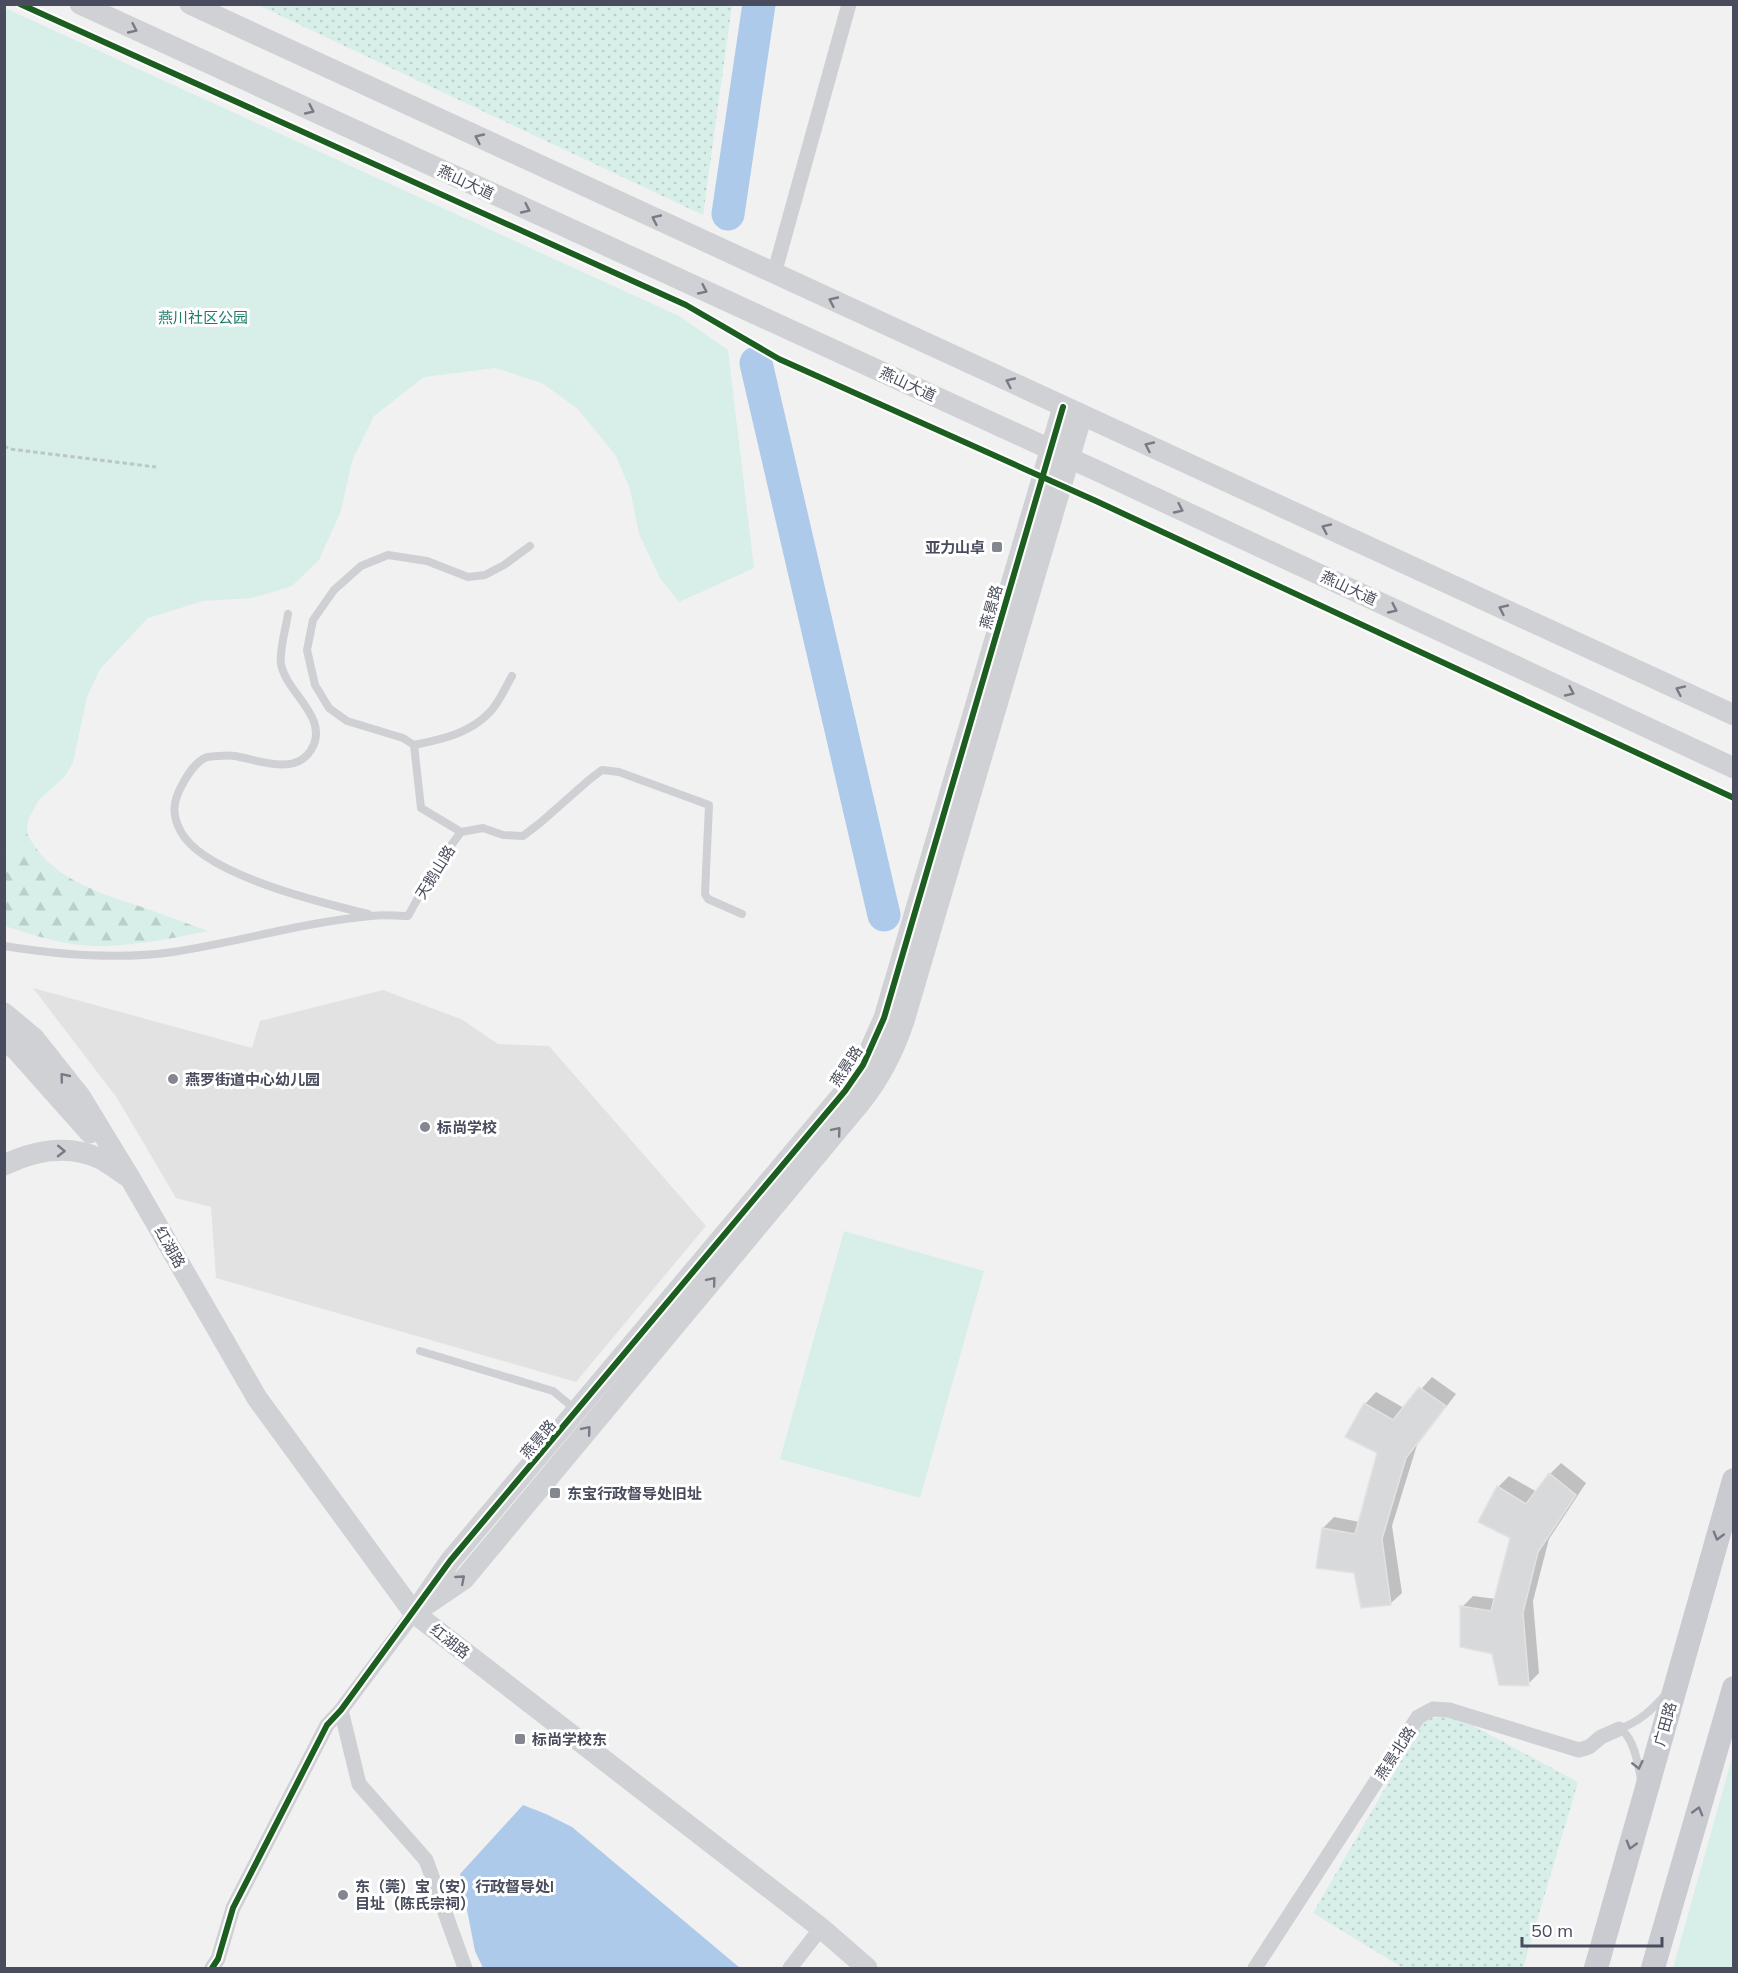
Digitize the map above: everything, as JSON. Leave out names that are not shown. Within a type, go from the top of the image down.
[{"type":"main road","name":"燕山大道","points":[[80,4],[1060,453],[1734,768]]},
{"type":"main road","points":[[190,4],[1734,715]]},
{"type":"main road","name":"燕景路","points":[[414,1613],[450,1561],[845,1091],[863,1065],[884,1018],[1073,411]]},
{"type":"main road","name":"燕景路","points":[[414,1613],[464,1579],[873,1088],[882,1074],[904,1021],[1060,453]]},
{"type":"main road","points":[[4,1002],[34,1038]]},
{"type":"main road","name":"红湖路","points":[[4,1013],[34,1038],[80,1096],[257,1398],[414,1613],[821,1928],[867,1968]]},
{"type":"main road","name":"红湖路","points":[[4,1039],[55,1092],[130,1178]]},
{"type":"main road","points":[[4,1165],[33,1154],[56,1150],[77,1152],[100,1159],[130,1178]]},
{"type":"main road","name":"广田路","points":[[1596,1968],[1734,1480]]},
{"type":"main road","points":[[1653,1968],[1734,1688]]},
{"type":"street","points":[[774,274],[849,4]]},
{"type":"street","points":[[212,1968],[218,1959],[233,1908],[327,1725],[341,1710],[414,1613]]},
{"type":"street","name":"燕景北路","points":[[1255,1968],[1418,1717],[1433,1709],[1449,1710],[1579,1750],[1589,1748],[1601,1737],[1619,1729]]},
{"type":"street","points":[[341,1710],[359,1784],[426,1860],[465,1968]]},
{"type":"street","points":[[790,1968],[821,1928]]},
{"type":"lane","points":[[512,676],[491,711],[469,729],[454,736],[414,745],[403,738],[347,721],[328,708],[315,685],[307,650],[313,620],[334,590],[361,566],[388,555],[427,561],[468,577],[485,575],[504,565],[530,546]]},
{"type":"lane","points":[[288,614],[281,663],[285,675],[312,717],[317,733],[311,750],[296,763],[275,765],[232,756],[208,757],[187,774],[176,796],[174,819],[184,839],[214,863],[320,903],[372,915]]},
{"type":"lane","points":[[414,745],[421,808],[461,832]]},
{"type":"lane","name":"天鹅山路","points":[[4,946],[105,957],[138,955],[173,952],[298,926],[372,915],[408,916],[435,867],[461,832],[483,828],[503,835],[523,836],[602,770],[619,772],[709,805],[705,894],[708,899],[742,914]]},
{"type":"lane","points":[[420,1351],[553,1391],[577,1412]]},
{"type":"lane","points":[[1619,1729],[1631,1725],[1644,1716],[1668,1691],[1679,1672]]},
{"type":"lane","points":[[1619,1729],[1627,1735],[1639,1768],[1641,1808]]},
{"type":"path","points":[[4,446],[156,467]]},
{"type":"shaded area","name":"标尚学校","points":[[33,988],[252,1048],[260,1021],[383,990],[461,1019],[498,1044],[549,1046],[706,1226],[576,1382],[216,1278],[211,1207],[176,1198],[117,1098]]},
{"type":"green space","points":[[258,5],[732,5],[703,215]]},
{"type":"green space","name":"燕川社区公园","points":[[5,8],[679,316],[728,350],[754,568],[679,602],[660,578],[639,534],[630,489],[616,456],[578,409],[542,383],[495,368],[424,377],[374,416],[352,461],[341,511],[319,560],[292,586],[252,598],[203,601],[148,618],[100,669],[87,697],[73,762],[66,775],[38,801],[28,820],[27,833],[5,856]]},
{"type":"green space","points":[[27,833],[47,861],[75,881],[106,895],[208,931],[146,942],[95,946],[56,941],[5,926],[5,856]]},
{"type":"green space","points":[[844,1231],[984,1271],[920,1498],[780,1459]]},
{"type":"green space","points":[[1453,1715],[1578,1782],[1523,1968],[1403,1968],[1313,1913],[1425,1719]]},
{"type":"green space","points":[[1733,1754],[1733,1968],[1673,1968]]},
{"type":"water","points":[[523,1805],[572,1827],[740,1968],[483,1968],[475,1951],[460,1874]]},
{"type":"building","points":[[1419,1387],[1446,1406],[1406,1458],[1382,1539],[1391,1605],[1361,1608],[1354,1573],[1316,1568],[1322,1528],[1355,1534],[1377,1453],[1345,1437],[1364,1403],[1393,1420]]},
{"type":"building","points":[[1549,1473],[1576,1495],[1538,1552],[1523,1613],[1529,1686],[1499,1685],[1492,1654],[1460,1647],[1460,1606],[1491,1611],[1510,1538],[1478,1522],[1497,1486],[1526,1504]]},
{"type":"waterway","points":[[728,214],[759,4]]},
{"type":"waterway","points":[[756,363],[884,915]]},
{"type":"cycle path","points":[[20,4],[686,305],[779,359],[1096,501],[1734,798]]},
{"type":"cycle path","points":[[212,1968],[218,1959],[233,1908],[327,1725],[341,1710],[450,1561],[845,1091],[863,1065],[884,1018],[1063,407]]},
{"type":"place","name":"亚力山卓","points":[[997,547]]},
{"type":"place","name":"燕罗街道中心幼儿园","points":[[173,1079]]},
{"type":"place","name":"标尚学校","points":[[425,1127]]},
{"type":"place","name":"东宝行政督导处旧址","points":[[555,1493]]},
{"type":"place","name":"标尚学校东","points":[[520,1739]]},
{"type":"place","name":"东（莞）宝（安）行政督导处l 目址（陈氏宗祠）","points":[[343,1895]]}]
